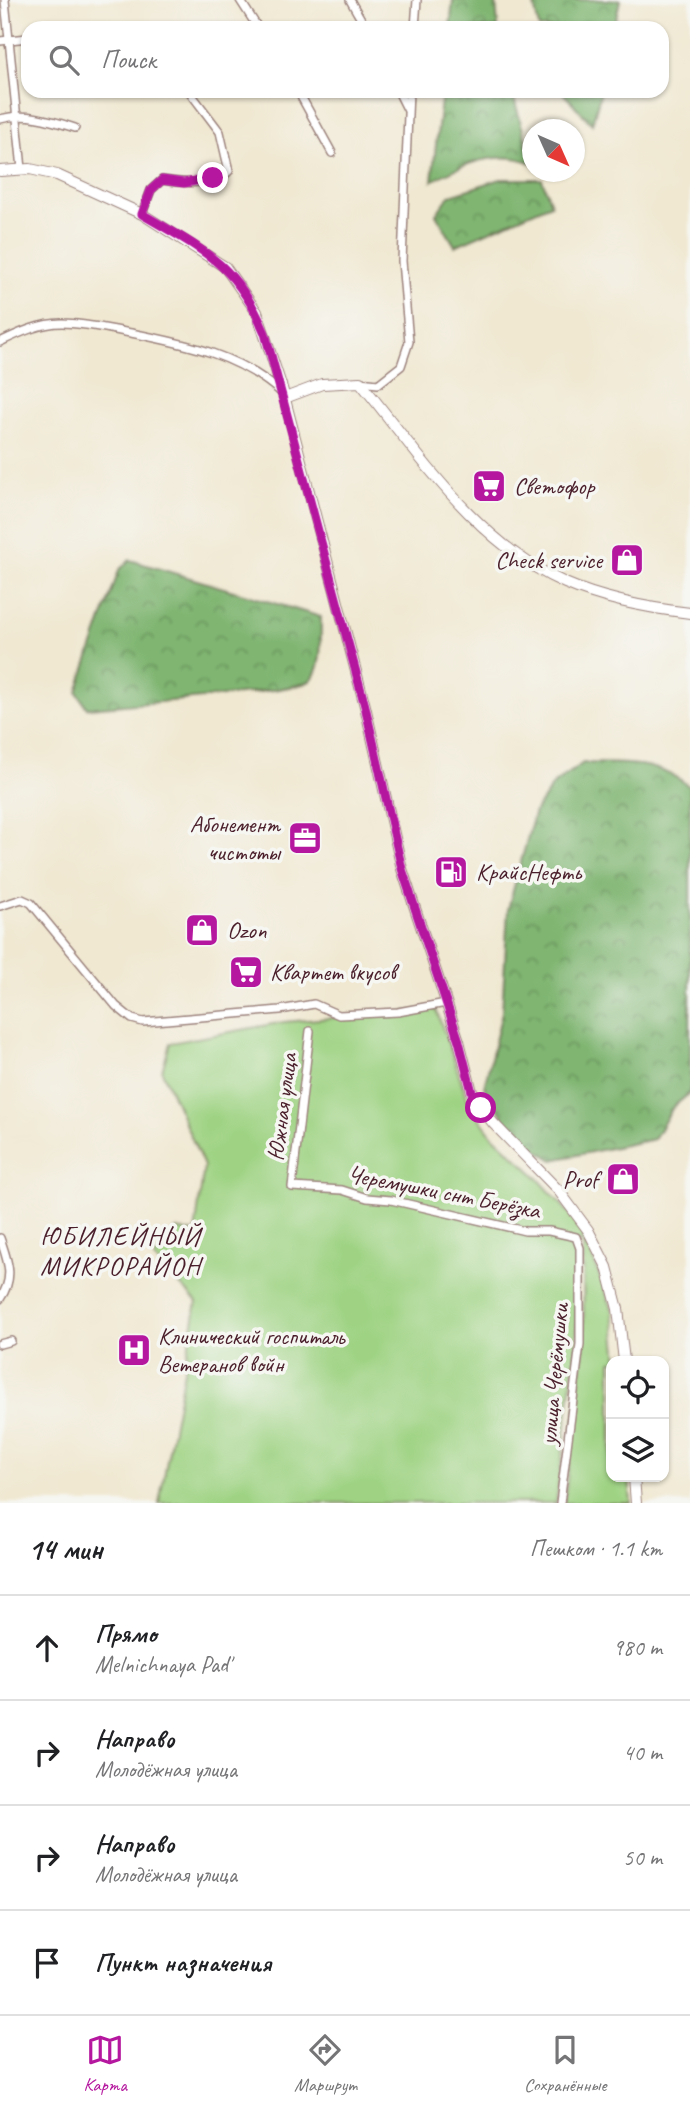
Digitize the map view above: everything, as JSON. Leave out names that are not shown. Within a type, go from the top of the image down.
[{"type":"street","points":[[5,0],[4,41],[22,169]]},
{"type":"street","points":[[240,0],[254,21]]},
{"type":"street","points":[[350,0],[362,21]]},
{"type":"street","points":[[416,21],[417,0]]},
{"type":"street","points":[[142,214],[151,190],[162,180],[184,183],[224,176],[229,171],[220,132],[194,98]]},
{"type":"street","points":[[302,98],[332,153]]},
{"type":"street","points":[[402,98],[407,109]]},
{"type":"street","points":[[284,397],[322,384],[378,384],[401,366],[409,342],[402,261],[408,98]]},
{"type":"street","points":[[0,119],[14,116],[43,118],[75,128]]},
{"type":"street","points":[[0,171],[22,169],[57,175],[142,214],[208,253],[236,278],[265,333],[365,706],[397,849],[477,1102],[576,1212],[607,1267],[618,1309],[623,1356]]},
{"type":"street","points":[[0,342],[39,326],[60,323],[108,329],[193,346],[235,361],[268,380],[284,397]]},
{"type":"street","points":[[360,382],[461,505],[534,567],[566,583],[616,600],[690,613]]},
{"type":"street","points":[[0,906],[22,899],[31,903],[116,1006],[132,1019],[143,1022],[280,1010],[314,1004],[339,1015],[398,1012],[446,1003]]},
{"type":"street","name":"Южная улица","points":[[292,1187],[310,1031]]},
{"type":"street","name":"Черемушки снт Берёзка","points":[[292,1187],[342,1190],[525,1231],[549,1231],[576,1237],[580,1248]]},
{"type":"street","points":[[0,1238],[10,1270],[10,1281],[0,1299]]},
{"type":"street","name":"улица Черёмушки","points":[[560,1503],[580,1344],[580,1248]]},
{"type":"street","points":[[0,1344],[11,1341]]},
{"type":"street","points":[[634,1482],[636,1503]]},
{"type":"green space","points":[[453,0],[496,0],[498,21],[451,21]]},
{"type":"green space","points":[[533,0],[620,0],[616,21],[538,21]]},
{"type":"green space","points":[[441,98],[514,98],[522,127],[522,160],[494,158],[456,169],[432,181]]},
{"type":"green space","points":[[568,98],[599,98],[592,124]]},
{"type":"green space","points":[[501,179],[522,179],[522,182],[543,182],[551,204],[455,246],[436,214],[450,195]]},
{"type":"green space","points":[[130,560],[321,617],[320,659],[315,674],[311,680],[299,685],[276,689],[87,708],[77,692],[119,570]]},
{"type":"green space","points":[[583,763],[652,767],[690,787],[690,1093],[673,1107],[654,1139],[553,1160],[513,1128],[484,1087],[502,1012],[508,909],[535,811],[554,784]]},
{"type":"green space","points":[[436,1009],[470,1106],[492,1135],[534,1174],[570,1214],[584,1236],[613,1311],[618,1356],[606,1356],[606,1482],[629,1482],[631,1503],[564,1503],[584,1347],[583,1238],[576,1249],[577,1343],[556,1503],[159,1503],[197,1302],[154,1258],[176,1229],[195,1233],[204,1166],[162,1071],[170,1043],[284,1022]]},
{"type":"place","name":"Светофор","points":[[489,486]]},
{"type":"place","name":"Check service","points":[[627,560]]},
{"type":"place","name":"Абонемент чистоты","points":[[305,838]]},
{"type":"place","name":"КрайсНефть","points":[[451,872]]},
{"type":"place","name":"Ozon","points":[[202,930]]},
{"type":"place","name":"Квартет вкусов","points":[[246,972]]},
{"type":"place","name":"Prof","points":[[623,1179]]},
{"type":"place","name":"Клинический госпиталь Ветеранов войн","points":[[134,1350]]},
{"type":"district","name":"ЮБИЛЕЙНЫЙ МИКРОРАЙОН","points":[[121,1251]]},
{"type":"route","points":[[213,178],[184,183],[162,180],[151,190],[142,214],[183,237],[225,267],[247,295],[265,333],[282,388],[365,706],[382,791],[402,869],[459,1041],[473,1096],[481,1108]]}]
